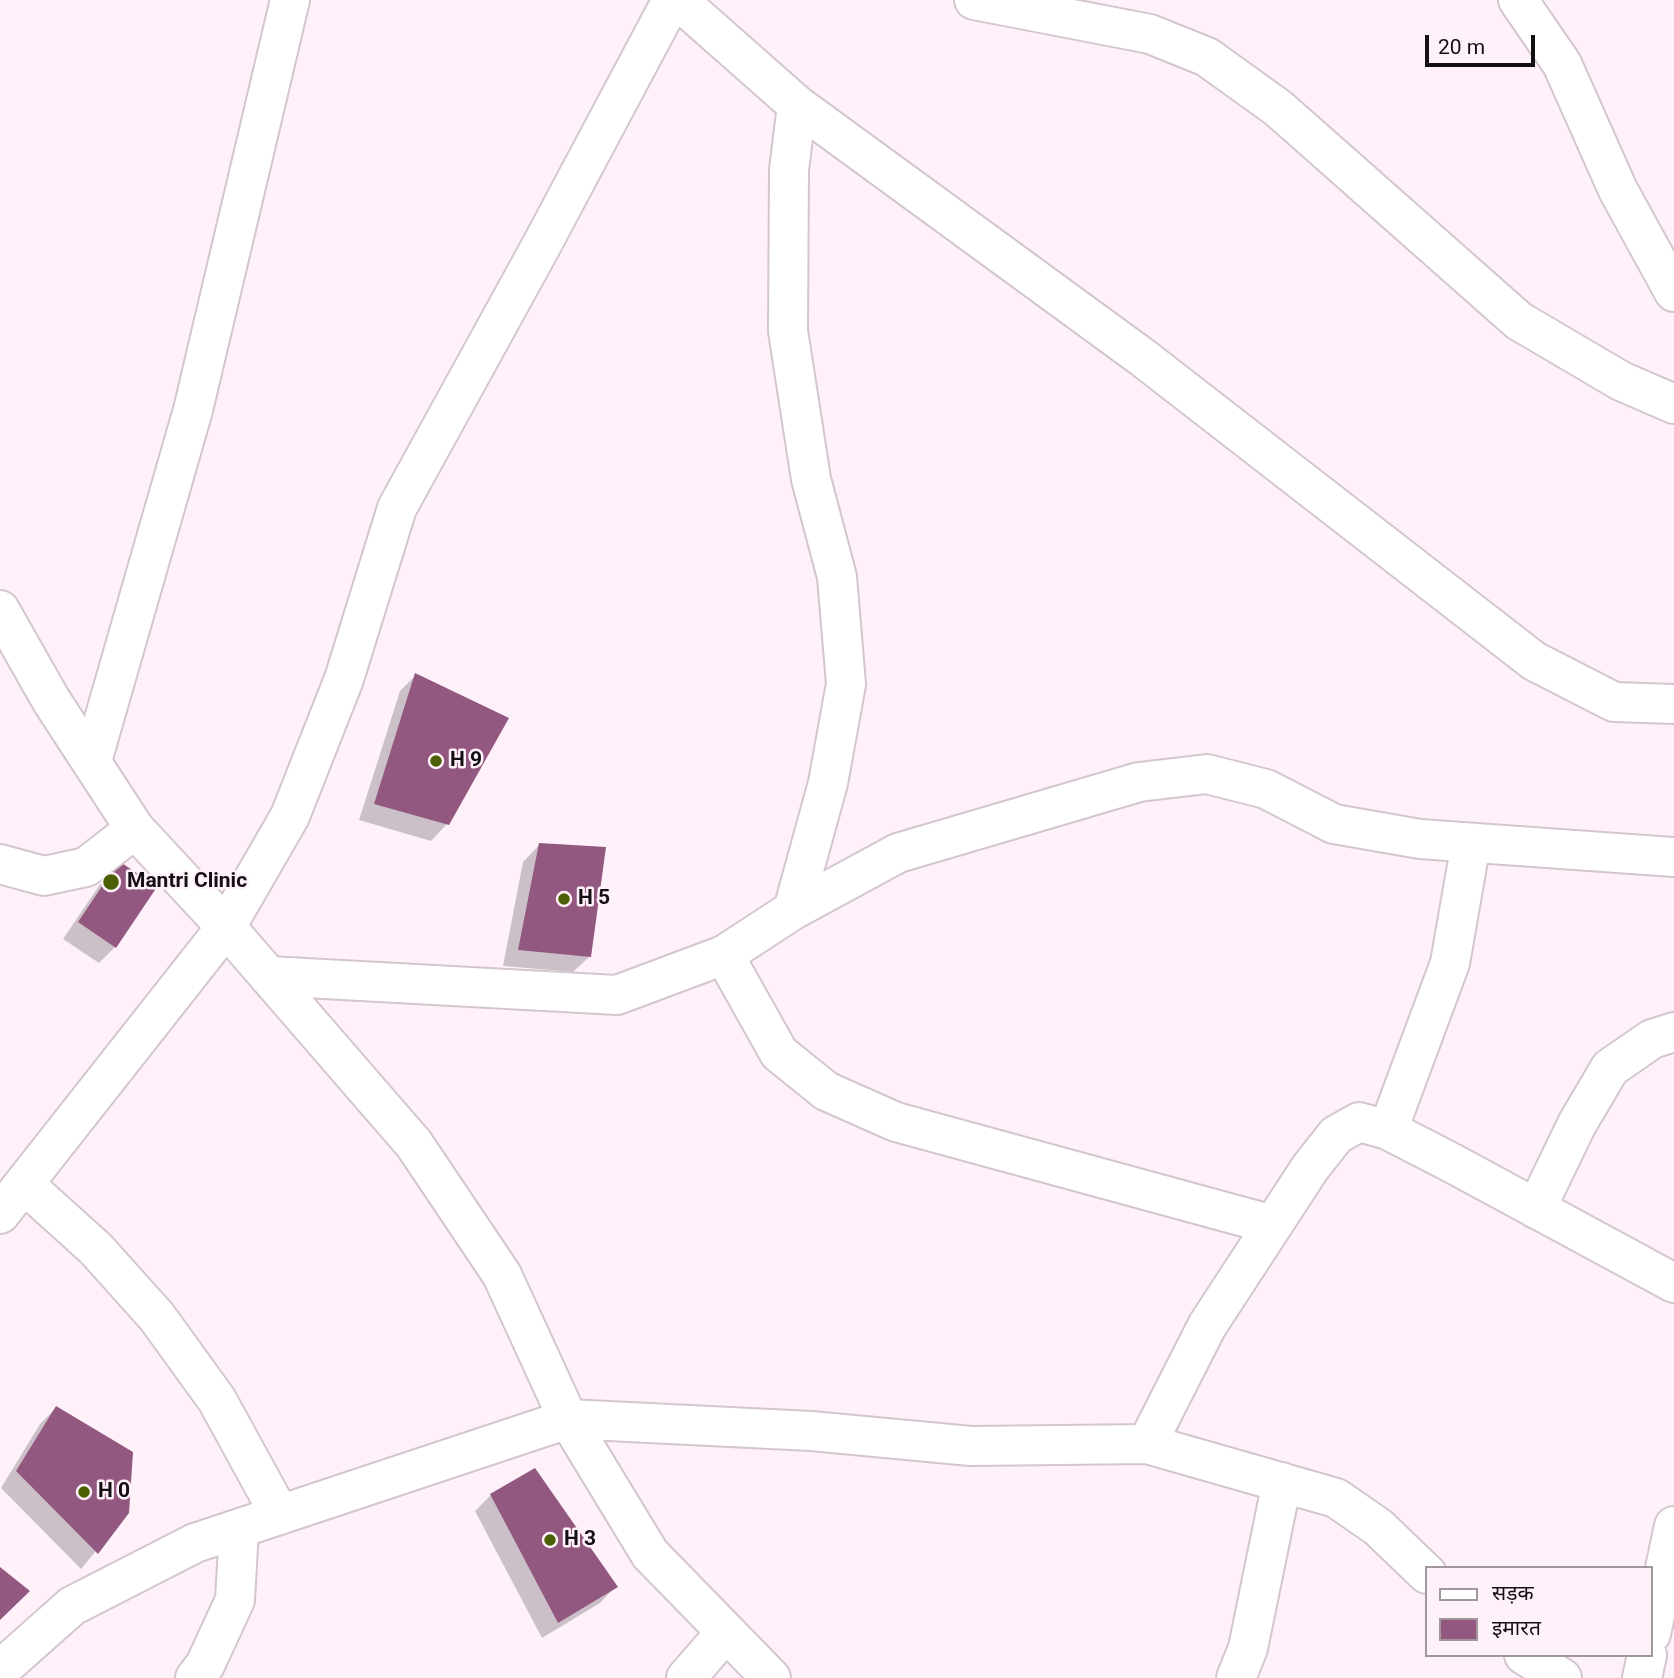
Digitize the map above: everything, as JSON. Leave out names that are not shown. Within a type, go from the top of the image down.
[{"type":"street","points":[[92,761],[193,410],[290,0]]},
{"type":"street","points":[[0,1214],[226,927],[295,804],[344,678],[397,508],[540,248],[671,0]]},
{"type":"street","points":[[678,0],[797,105],[1142,357],[1534,662],[1615,702],[1674,704]]},
{"type":"street","points":[[974,0],[1150,34],[1207,57],[1278,108],[1519,321],[1621,382],[1674,404]]},
{"type":"street","points":[[1518,0],[1562,64],[1618,190],[1659,234],[1674,292]]},
{"type":"street","points":[[793,910],[828,783],[846,684],[837,577],[811,479],[788,331],[788,207],[797,105]]},
{"type":"street","points":[[0,610],[51,700],[135,829],[226,927],[414,1144],[502,1275],[568,1419],[650,1554],[771,1678]]},
{"type":"street","points":[[269,976],[617,995],[724,955],[793,910],[898,853],[1139,782],[1207,774],[1266,789],[1334,824],[1420,839],[1674,857]]},
{"type":"street","points":[[0,864],[44,876],[86,867],[135,829]]},
{"type":"street","points":[[1388,1130],[1450,963],[1471,843]]},
{"type":"street","points":[[724,955],[779,1053],[825,1091],[896,1122],[1273,1225]]},
{"type":"street","points":[[1536,1209],[1577,1124],[1611,1068],[1653,1039],[1674,1032]]},
{"type":"street","points":[[1147,1444],[1208,1326],[1273,1225],[1336,1135],[1359,1122],[1388,1130],[1674,1283]]},
{"type":"street","points":[[24,1184],[96,1249],[157,1317],[217,1400],[280,1515]]},
{"type":"street","points":[[0,1670],[72,1606],[195,1543],[568,1419],[811,1431],[971,1447],[1147,1444],[1336,1498],[1378,1527],[1426,1573]]},
{"type":"street","points":[[1236,1678],[1248,1648],[1282,1482]]},
{"type":"street","points":[[1653,1625],[1674,1526]]},
{"type":"street","points":[[195,1678],[205,1665],[235,1600],[239,1529]]},
{"type":"street","points":[[687,1678],[726,1632]]},
{"type":"street","points":[[1527,1657],[1562,1678]]},
{"type":"street","points":[[1642,1678],[1647,1657]]},
{"type":"building","name":"H 9","points":[[415,673],[509,718],[449,825],[374,804]]},
{"type":"building","name":"H 5","points":[[539,843],[606,847],[591,957],[518,950]]},
{"type":"building","points":[[119,861],[157,887],[116,948],[78,922]]},
{"type":"building","name":"H 0","points":[[56,1406],[133,1452],[129,1513],[98,1554],[16,1471]]},
{"type":"building","name":"H 3","points":[[535,1468],[618,1587],[558,1623],[490,1494]]},
{"type":"building","points":[[0,1567],[30,1591],[0,1620]]},
{"type":"place","name":"H 9","points":[[436,761]]},
{"type":"place","name":"Mantri Clinic","points":[[111,882]]},
{"type":"place","name":"H 5","points":[[564,899]]},
{"type":"place","name":"H 0","points":[[84,1492]]},
{"type":"place","name":"H 3","points":[[550,1540]]}]
